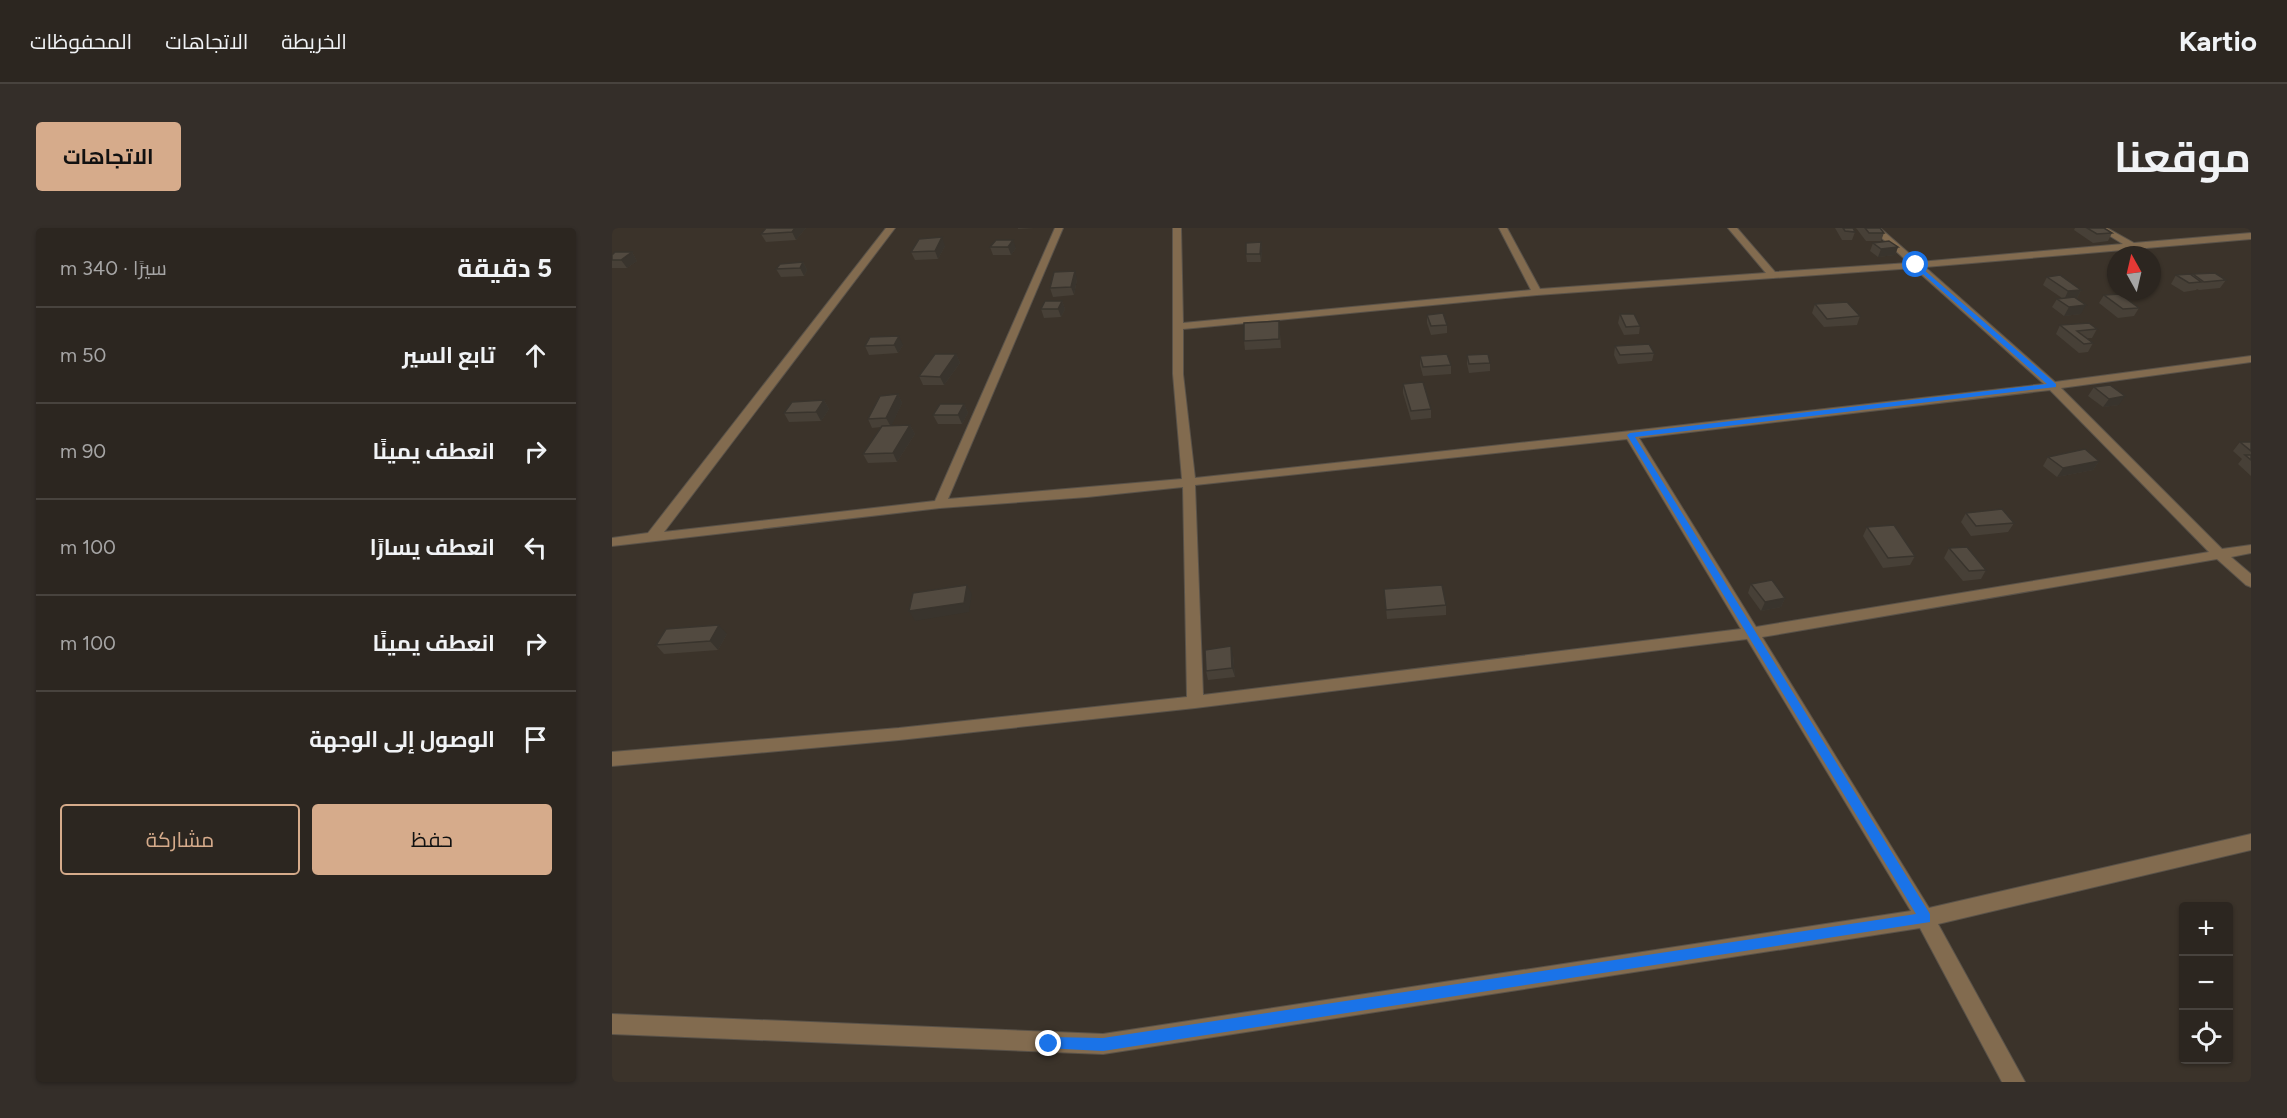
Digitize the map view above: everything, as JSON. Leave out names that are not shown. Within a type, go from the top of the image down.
[{"type":"street","points":[[651,539],[891,228]]},
{"type":"street","points":[[940,504],[1059,228]]},
{"type":"street","points":[[1177,228],[1178,374],[1189,483],[1195,702]]},
{"type":"street","points":[[1503,228],[1537,292]]},
{"type":"street","points":[[1732,228],[1772,274]]},
{"type":"street","points":[[1875,228],[2053,386],[2218,554],[2251,582]]},
{"type":"street","points":[[2101,228],[2131,245]]},
{"type":"street","points":[[1177,327],[1537,292],[1916,265],[2251,236]]},
{"type":"street","points":[[2236,237],[2251,245]]},
{"type":"street","points":[[612,542],[940,504],[1189,483],[1630,435],[2053,386],[2251,359]]},
{"type":"street","points":[[1630,435],[1925,918],[2014,1082]]},
{"type":"street","points":[[612,759],[899,734],[1195,702],[1753,633],[2251,549]]},
{"type":"street","points":[[612,1024],[1103,1044],[1925,918],[2251,842]]},
{"type":"building","points":[[766,228],[795,228],[792,232],[761,234]]},
{"type":"building","points":[[1843,228],[1853,228],[1855,232],[1845,231]]},
{"type":"building","points":[[1865,228],[1880,228],[1884,233],[1869,233]]},
{"type":"building","points":[[2087,228],[2104,228],[2112,233],[2097,234]]},
{"type":"building","points":[[942,237],[935,251],[911,252],[919,239]]},
{"type":"building","points":[[996,240],[1013,240],[1008,247],[990,247]]},
{"type":"building","points":[[1889,241],[1898,247],[1881,249],[1873,243]]},
{"type":"building","points":[[1261,242],[1260,254],[1246,254],[1246,243]]},
{"type":"building","points":[[615,252],[632,252],[621,260],[612,260]]},
{"type":"building","points":[[803,262],[800,268],[776,269],[780,264]]},
{"type":"building","points":[[1075,271],[1071,287],[1050,288],[1054,272]]},
{"type":"building","points":[[2215,273],[2226,280],[2204,282],[2193,274]]},
{"type":"building","points":[[2190,274],[2201,282],[2189,283],[2176,275]]},
{"type":"building","points":[[2060,275],[2081,290],[2068,291],[2047,277]]},
{"type":"building","points":[[2074,297],[2086,305],[2069,307],[2057,299]]},
{"type":"building","points":[[2111,300],[2128,300],[2139,308],[2123,309]]},
{"type":"building","points":[[1045,301],[1062,301],[1058,309],[1041,309]]},
{"type":"building","points":[[1847,302],[1860,316],[1827,319],[1815,304]]},
{"type":"building","points":[[1443,313],[1447,325],[1431,326],[1427,315]]},
{"type":"building","points":[[1620,314],[1634,314],[1640,326],[1626,327]]},
{"type":"building","points":[[1279,321],[1279,339],[1244,341],[1244,323]]},
{"type":"building","points":[[2089,323],[2097,329],[2077,331],[2093,343],[2084,344],[2060,325]]},
{"type":"building","points":[[899,336],[894,345],[865,346],[870,337]]},
{"type":"building","points":[[1649,344],[1654,353],[1620,355],[1615,346]]},
{"type":"building","points":[[935,354],[956,354],[940,377],[919,376]]},
{"type":"building","points":[[1447,354],[1451,365],[1423,367],[1420,356]]},
{"type":"building","points":[[1488,354],[1490,363],[1469,364],[1467,355]]},
{"type":"building","points":[[1423,382],[1431,409],[1411,411],[1403,384]]},
{"type":"building","points":[[2110,385],[2125,396],[2109,399],[2094,387]]},
{"type":"building","points":[[898,394],[886,418],[868,419],[880,396]]},
{"type":"building","points":[[824,400],[816,412],[784,413],[792,402]]},
{"type":"building","points":[[940,404],[964,404],[958,415],[933,415]]},
{"type":"building","points":[[910,425],[893,453],[863,454],[882,426]]},
{"type":"building","points":[[2240,442],[2251,442],[2251,451]]},
{"type":"building","points":[[2085,449],[2099,461],[2063,468],[2048,457]]},
{"type":"building","points":[[2002,509],[2014,523],[1976,526],[1966,513]]},
{"type":"building","points":[[1894,525],[1915,556],[1888,558],[1867,527]]},
{"type":"building","points":[[1967,547],[1986,570],[1969,571],[1949,548]]},
{"type":"building","points":[[1772,580],[1785,598],[1765,602],[1751,584]]},
{"type":"building","points":[[967,585],[964,603],[909,611],[913,593]]},
{"type":"building","points":[[1442,585],[1446,605],[1386,610],[1384,589]]},
{"type":"building","points":[[719,625],[710,641],[656,645],[666,629]]},
{"type":"building","points":[[1231,646],[1232,668],[1206,671],[1205,650]]},
{"type":"route","points":[[1049,1044],[1103,1044],[1925,918],[1630,435],[2053,386],[1916,265]]}]
